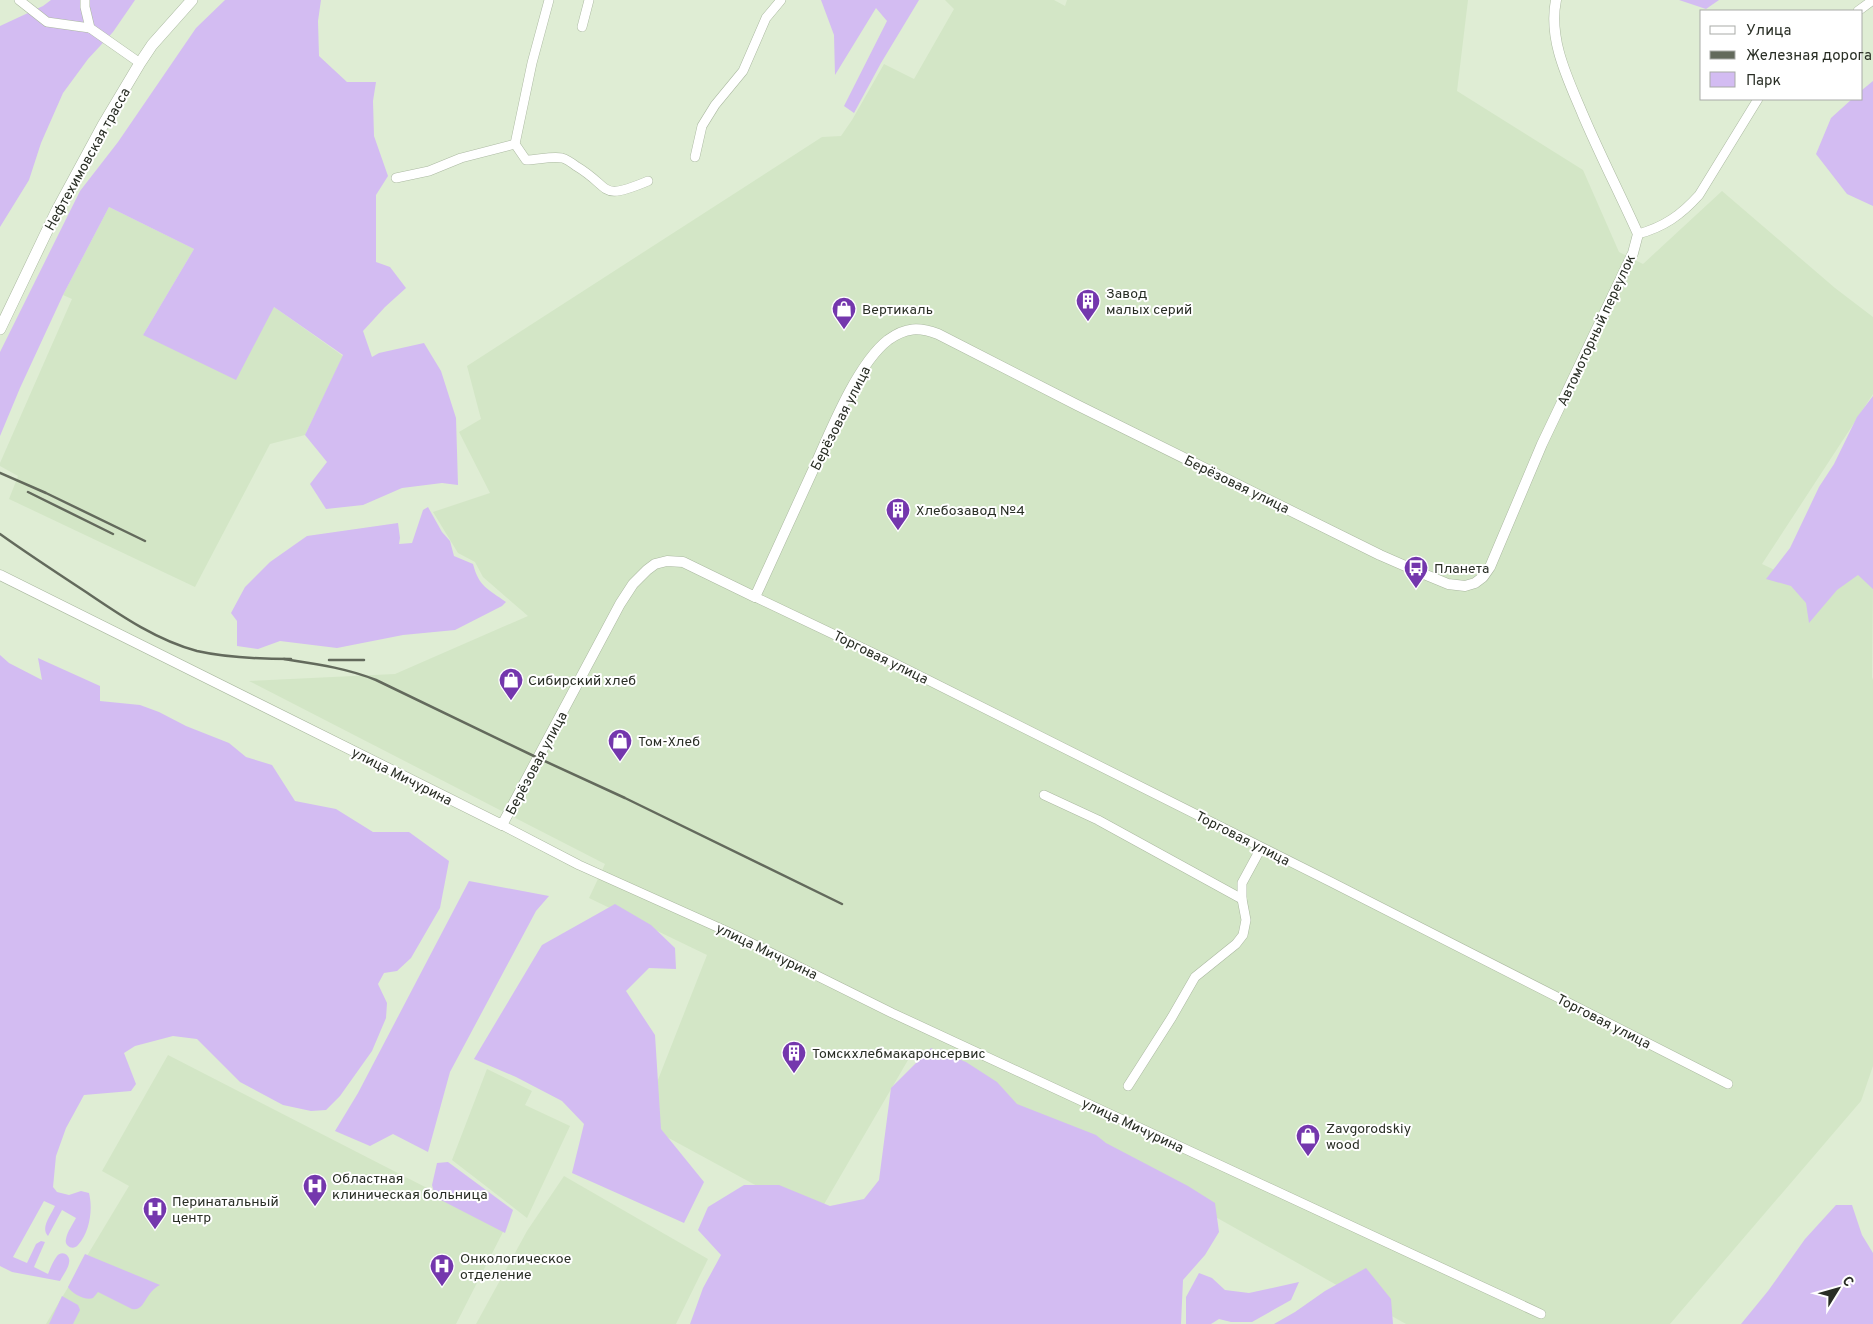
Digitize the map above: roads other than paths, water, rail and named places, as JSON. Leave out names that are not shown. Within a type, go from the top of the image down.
[{"type":"main road","name":"Нефтехимовская трасса","points":[[0,329],[57,210],[103,125],[152,45],[192,0]]},
{"type":"street","points":[[19,0],[47,22],[90,28],[140,63]]},
{"type":"street","points":[[85,0],[84,7],[90,28]]},
{"type":"street","points":[[550,0],[532,63],[515,144],[526,160],[562,158],[578,167],[603,188],[613,192],[648,181]]},
{"type":"street","points":[[582,27],[589,0]]},
{"type":"street","points":[[695,157],[702,126],[715,105],[743,71],[766,18],[780,0]]},
{"type":"street","points":[[1556,0],[1554,9],[1557,48],[1563,67],[1598,150],[1638,234],[1666,224],[1686,209],[1699,195],[1757,100]]},
{"type":"street","points":[[1859,10],[1873,0]]},
{"type":"street","points":[[396,178],[429,171],[461,158],[515,144]]},
{"type":"street","name":"Автомоторный переулок","points":[[1465,586],[1475,583],[1483,577],[1490,567],[1542,444],[1633,253],[1638,234]]},
{"type":"street","name":"Берёзовая улица","points":[[502,825],[620,604],[633,584],[655,564],[667,561],[683,562],[756,597],[833,426],[862,371],[872,357],[889,340],[915,329],[938,334],[1380,555],[1448,584],[1465,586]]},
{"type":"street","name":"улица Мичурина","points":[[0,576],[579,865],[735,935],[901,1017],[1541,1314]]},
{"type":"street","name":"Торговая улица","points":[[756,597],[903,667],[1728,1084]]},
{"type":"street","points":[[1044,795],[1106,824],[1242,899]]},
{"type":"street","points":[[1128,1086],[1195,977],[1236,944],[1243,935],[1246,920],[1242,899],[1242,883],[1261,848]]},
{"type":"railway","points":[[0,473],[145,541]]},
{"type":"railway","points":[[28,492],[113,534]]},
{"type":"railway","points":[[0,534],[125,618],[153,634],[197,651],[255,658],[291,659]]},
{"type":"railway","points":[[284,659],[342,669],[376,680],[625,798],[842,904]]},
{"type":"railway","points":[[329,660],[364,660]]},
{"type":"place","name":"Завод малых серий","points":[[1088,322]]},
{"type":"place","name":"Вертикаль","points":[[844,330]]},
{"type":"place","name":"Хлебозавод №4","points":[[898,531]]},
{"type":"place","name":"Планета","points":[[1416,589]]},
{"type":"place","name":"Сибирский хлеб","points":[[511,701]]},
{"type":"place","name":"Том-Хлеб","points":[[620,762]]},
{"type":"place","name":"Томскхлебмакаронсервис","points":[[794,1074]]},
{"type":"place","name":"Zavgorodskiy wood","points":[[1308,1157]]},
{"type":"place","name":"Областная клиническая больница","points":[[315,1207]]},
{"type":"place","name":"Перинатальный центр","points":[[155,1230]]},
{"type":"place","name":"Онкологическое отделение","points":[[442,1287]]}]
